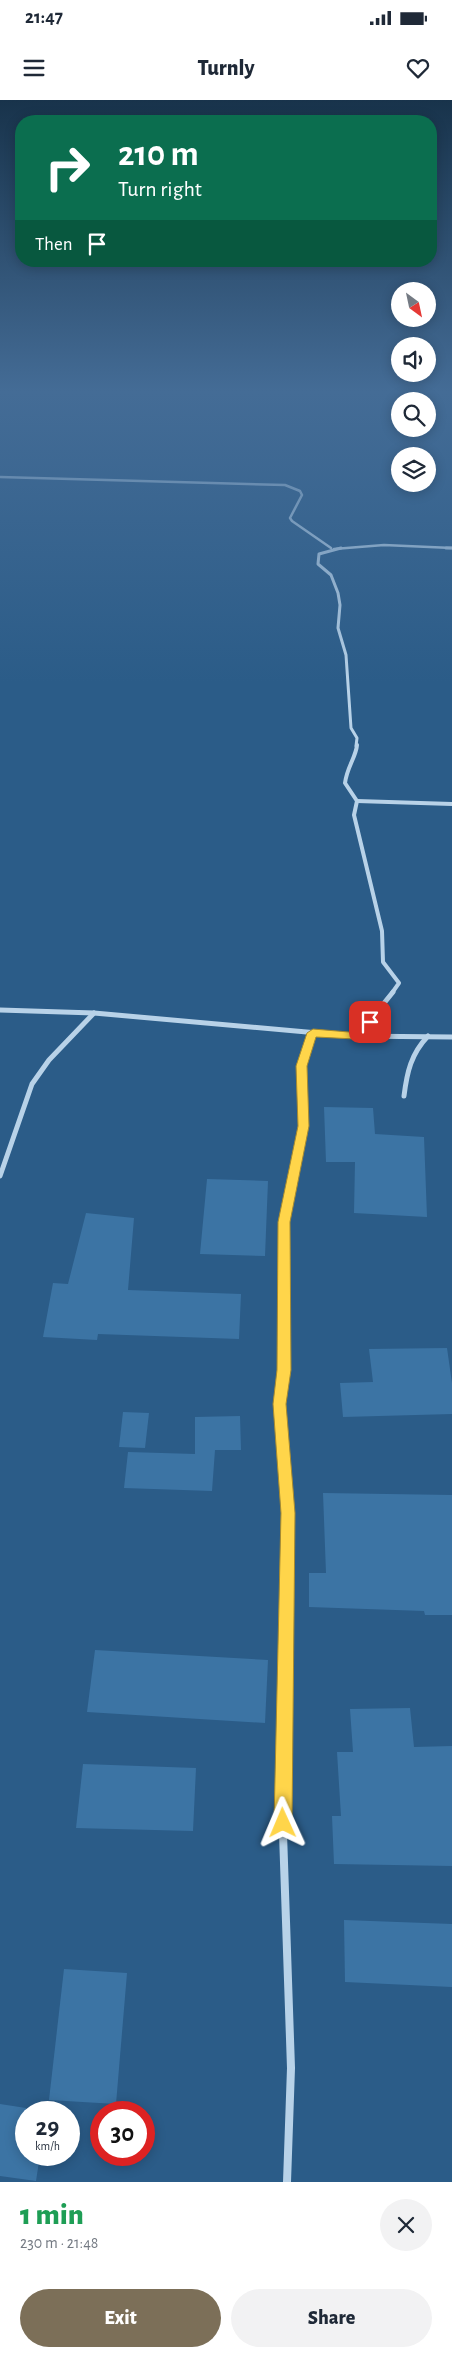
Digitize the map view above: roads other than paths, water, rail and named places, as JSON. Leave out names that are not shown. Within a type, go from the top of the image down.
[{"type":"street","points":[[293,488],[300,491],[302,495],[290,518],[331,548]]},
{"type":"street","points":[[351,1036],[370,1022],[388,1001],[399,983],[383,962],[382,931],[356,827],[357,801],[344,783],[345,774],[356,752],[357,738],[352,728],[346,655],[338,628],[340,605],[334,581],[318,564],[319,554],[331,548],[360,546],[452,548]]},
{"type":"street","points":[[357,801],[452,804]]},
{"type":"street","points":[[0,1010],[94,1013],[351,1036],[452,1037]]},
{"type":"street","points":[[0,1176],[32,1084],[48,1060],[94,1013]]},
{"type":"street","points":[[287,2182],[291,2068],[282,1804],[288,1513],[280,1404],[284,1370],[284,1222],[304,1126],[301,1066],[313,1033]]},
{"type":"street","points":[[404,1096],[407,1065],[415,1049],[428,1036]]}]
